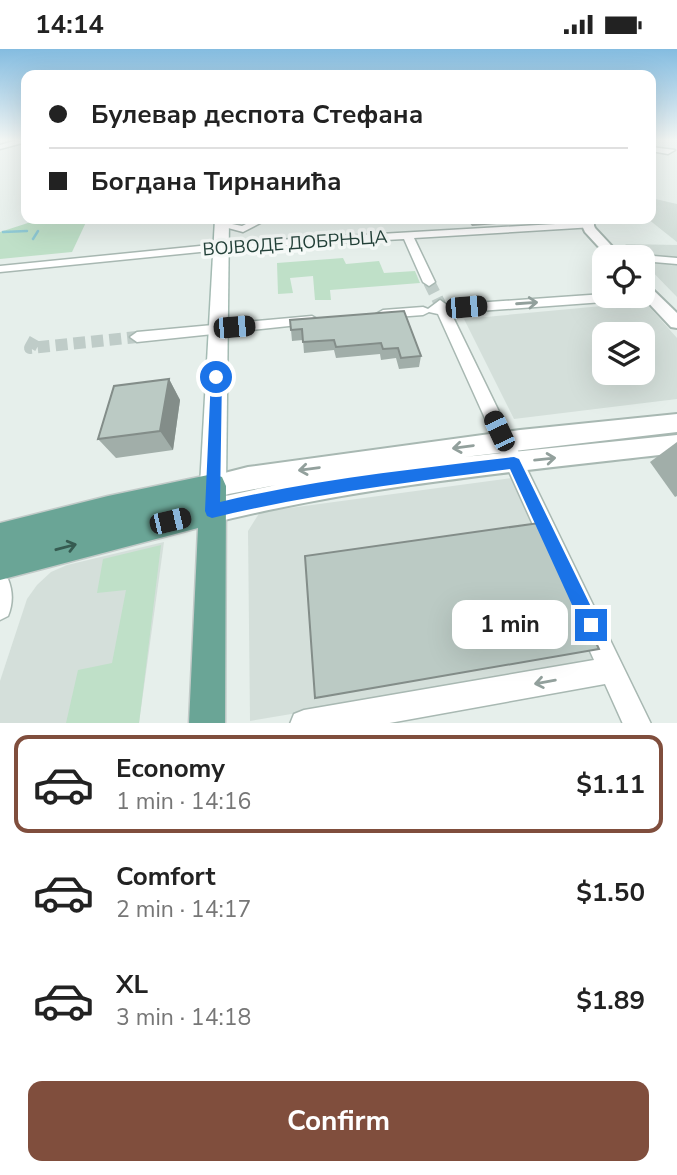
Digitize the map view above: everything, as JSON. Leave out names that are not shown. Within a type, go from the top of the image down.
[{"type":"main road","points":[[207,723],[222,224]]},
{"type":"main road","points":[[0,537],[108,509],[212,498]]},
{"type":"main road","points":[[0,565],[212,498]]},
{"type":"street","points":[[228,224],[243,229],[253,224]]},
{"type":"street","points":[[525,224],[534,227]]},
{"type":"street","name":"ВОЈВОДЕ ДОБРЊЦА","points":[[0,269],[221,247],[566,224]]},
{"type":"street","points":[[588,224],[604,245]]},
{"type":"street","points":[[589,224],[611,245]]},
{"type":"street","points":[[407,235],[429,282]]},
{"type":"street","points":[[655,259],[677,261]]},
{"type":"street","points":[[655,296],[677,311]]},
{"type":"street","points":[[375,315],[435,308],[592,298]]},
{"type":"street","points":[[655,299],[677,323]]},
{"type":"street","points":[[435,308],[509,452],[637,723]]},
{"type":"street","points":[[137,337],[323,319]]},
{"type":"street","points":[[212,498],[287,493],[677,423]]},
{"type":"street","points":[[509,452],[677,445]]},
{"type":"street","points":[[0,587],[0,608]]},
{"type":"street","points":[[304,723],[612,670]]},
{"type":"shaded area","points":[[656,199],[677,204],[677,242],[654,224]]},
{"type":"shaded area","points":[[625,244],[677,245],[677,297],[655,274],[655,245]]},
{"type":"shaded area","points":[[592,307],[650,308],[677,338],[677,399],[514,419],[464,319]]},
{"type":"shaded area","points":[[512,478],[595,663],[250,721],[248,531],[260,512]]},
{"type":"shaded area","points":[[164,542],[139,723],[0,723],[0,681],[27,599],[51,572],[67,565]]},
{"type":"green space","points":[[25,224],[85,224],[72,252],[0,259],[0,232]]},
{"type":"green space","points":[[343,258],[346,264],[379,261],[384,273],[415,271],[420,283],[330,290],[331,300],[315,300],[313,276],[290,278],[293,293],[278,294],[277,263]]},
{"type":"green space","points":[[161,545],[139,723],[66,723],[78,670],[112,663],[126,590],[97,593],[103,559]]},
{"type":"building","points":[[404,311],[421,356],[401,358],[398,348],[383,349],[381,343],[336,347],[334,340],[303,342],[302,329],[291,330],[290,320]]},
{"type":"building","points":[[169,379],[160,431],[98,439],[114,386]]},
{"type":"building","points":[[539,523],[599,649],[315,698],[305,556]]},
{"type":"waterway","points":[[3,232],[27,231]]},
{"type":"waterway","points":[[33,239],[38,231]]},
{"type":"tunnel","points":[[429,282],[440,304]]},
{"type":"tunnel","points":[[35,339],[30,348],[137,337]]},
{"type":"route","points":[[216,377],[212,511],[287,493],[355,482],[514,463],[591,625]]}]
